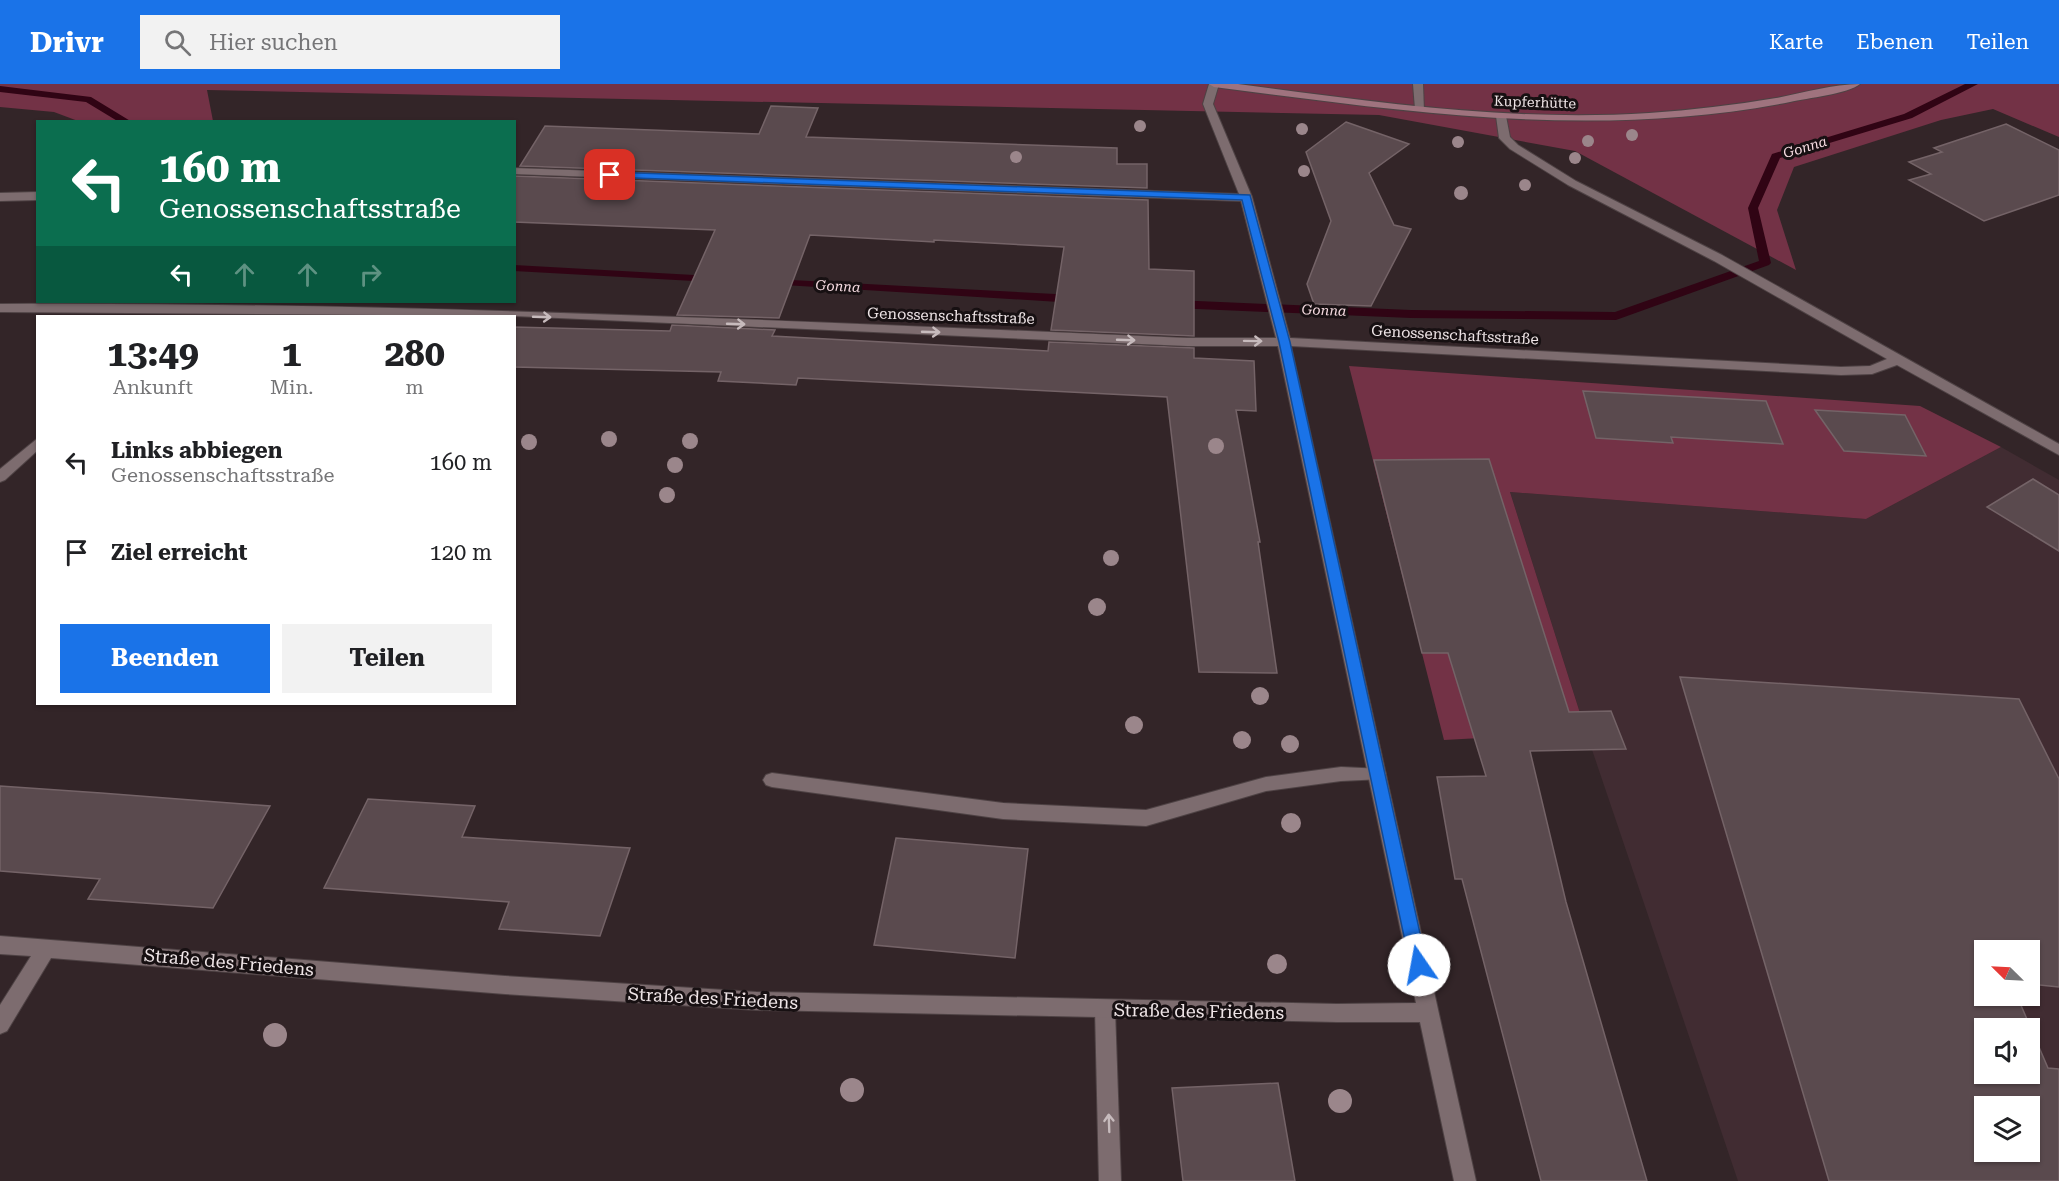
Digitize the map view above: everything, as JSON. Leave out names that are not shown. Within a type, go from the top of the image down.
[{"type":"main road","name":"Kupferhütte","points":[[1214,84],[1420,109],[1501,116],[1601,117],[1725,108],[1799,97],[1855,84]]},
{"type":"street","points":[[1214,84],[1208,104],[1246,197],[1285,342],[1466,1181]]},
{"type":"street","points":[[1418,84],[1420,109]]},
{"type":"street","points":[[1501,116],[1506,138],[1514,147],[1572,183],[1725,262],[2059,450]]},
{"type":"street","points":[[516,171],[1220,198],[1246,197]]},
{"type":"street","points":[[0,197],[36,196]]},
{"type":"street","name":"Genossenschaftsstraße","points":[[0,308],[464,315]]},
{"type":"street","name":"Genossenschaftsstraße","points":[[516,317],[1187,342],[1285,342],[1841,371],[1872,370],[1899,359]]},
{"type":"street","points":[[0,477],[36,444]]},
{"type":"street","points":[[772,780],[1003,811],[1146,818],[1266,784],[1341,774],[1377,774]]},
{"type":"street","name":"Straße des Friedens","points":[[0,945],[505,985],[756,1001],[1381,1014],[1429,1012]]},
{"type":"street","points":[[0,1024],[46,949]]},
{"type":"street","points":[[1105,1009],[1110,1181]]},
{"type":"shaded area","points":[[0,84],[2059,84],[2059,137],[1993,109],[1941,120],[1794,167],[1777,210],[1796,270],[1575,151],[1379,115],[207,90],[213,120],[75,120],[54,112],[0,107]]},
{"type":"shaded area","points":[[1349,366],[1920,406],[2001,447],[1866,519],[1510,492],[1586,732],[1444,740]]},
{"type":"shaded area","points":[[2001,447],[2059,480],[2059,1181],[1738,1181],[1586,732],[1510,492],[1866,519]]},
{"type":"building","points":[[771,106],[818,108],[806,137],[1117,148],[1117,164],[1147,164],[1147,188],[520,166],[545,126],[759,134]]},
{"type":"building","points":[[1346,122],[1409,144],[1369,173],[1394,225],[1411,229],[1371,306],[1314,304],[1307,284],[1331,221],[1306,152]]},
{"type":"building","points":[[2006,124],[2059,150],[2059,195],[1984,221],[1909,180],[1931,174],[1909,162],[1942,152],[1934,148]]},
{"type":"building","points":[[516,176],[1148,200],[1149,269],[1194,271],[1194,336],[1051,330],[1064,247],[934,240],[934,242],[810,235],[779,318],[677,315],[715,230],[516,222]]},
{"type":"building","points":[[672,325],[775,330],[772,336],[1048,351],[1049,342],[1194,348],[1194,358],[1254,361],[1256,411],[1236,410],[1260,542],[1258,542],[1277,673],[1199,672],[1167,397],[798,378],[796,385],[718,381],[721,372],[516,367],[516,327],[670,331]]},
{"type":"building","points":[[1583,391],[1766,401],[1783,444],[1671,437],[1673,443],[1596,438]]},
{"type":"building","points":[[1815,410],[1905,415],[1926,456],[1844,451]]},
{"type":"building","points":[[1489,459],[1569,712],[1611,711],[1626,749],[1530,751],[1566,902],[1647,1181],[1541,1181],[1462,879],[1455,879],[1437,777],[1486,776],[1448,653],[1422,653],[1374,460]]},
{"type":"building","points":[[2033,479],[2059,495],[2059,551],[1987,507]]},
{"type":"building","points":[[1680,677],[2019,699],[2059,779],[2059,987],[2040,985],[2040,940],[1974,940],[1974,1006],[2021,1006],[2026,1018],[1974,1018],[1974,1084],[2040,1084],[2040,1049],[2048,1068],[2059,1069],[2059,1181],[1829,1181]]},
{"type":"building","points":[[0,786],[270,806],[213,908],[88,899],[100,879],[0,871]]},
{"type":"building","points":[[368,799],[475,806],[462,837],[630,848],[600,936],[499,929],[509,902],[324,888]]},
{"type":"building","points":[[896,838],[1028,849],[1015,958],[874,945]]},
{"type":"building","points":[[1278,1083],[1295,1181],[1183,1181],[1172,1088]]},
{"type":"waterway","name":"Gonna","points":[[1174,304],[1411,314],[1616,316],[1765,263],[1753,208],[1776,156],[1908,116],[1973,84]]},
{"type":"waterway","name":"Gonna","points":[[0,89],[88,99],[124,120]]},
{"type":"waterway","name":"Gonna","points":[[516,268],[712,279]]},
{"type":"waterway","name":"Gonna","points":[[772,282],[1075,299]]},
{"type":"route","points":[[610,175],[1220,198],[1246,197],[1285,342],[1419,965]]}]
